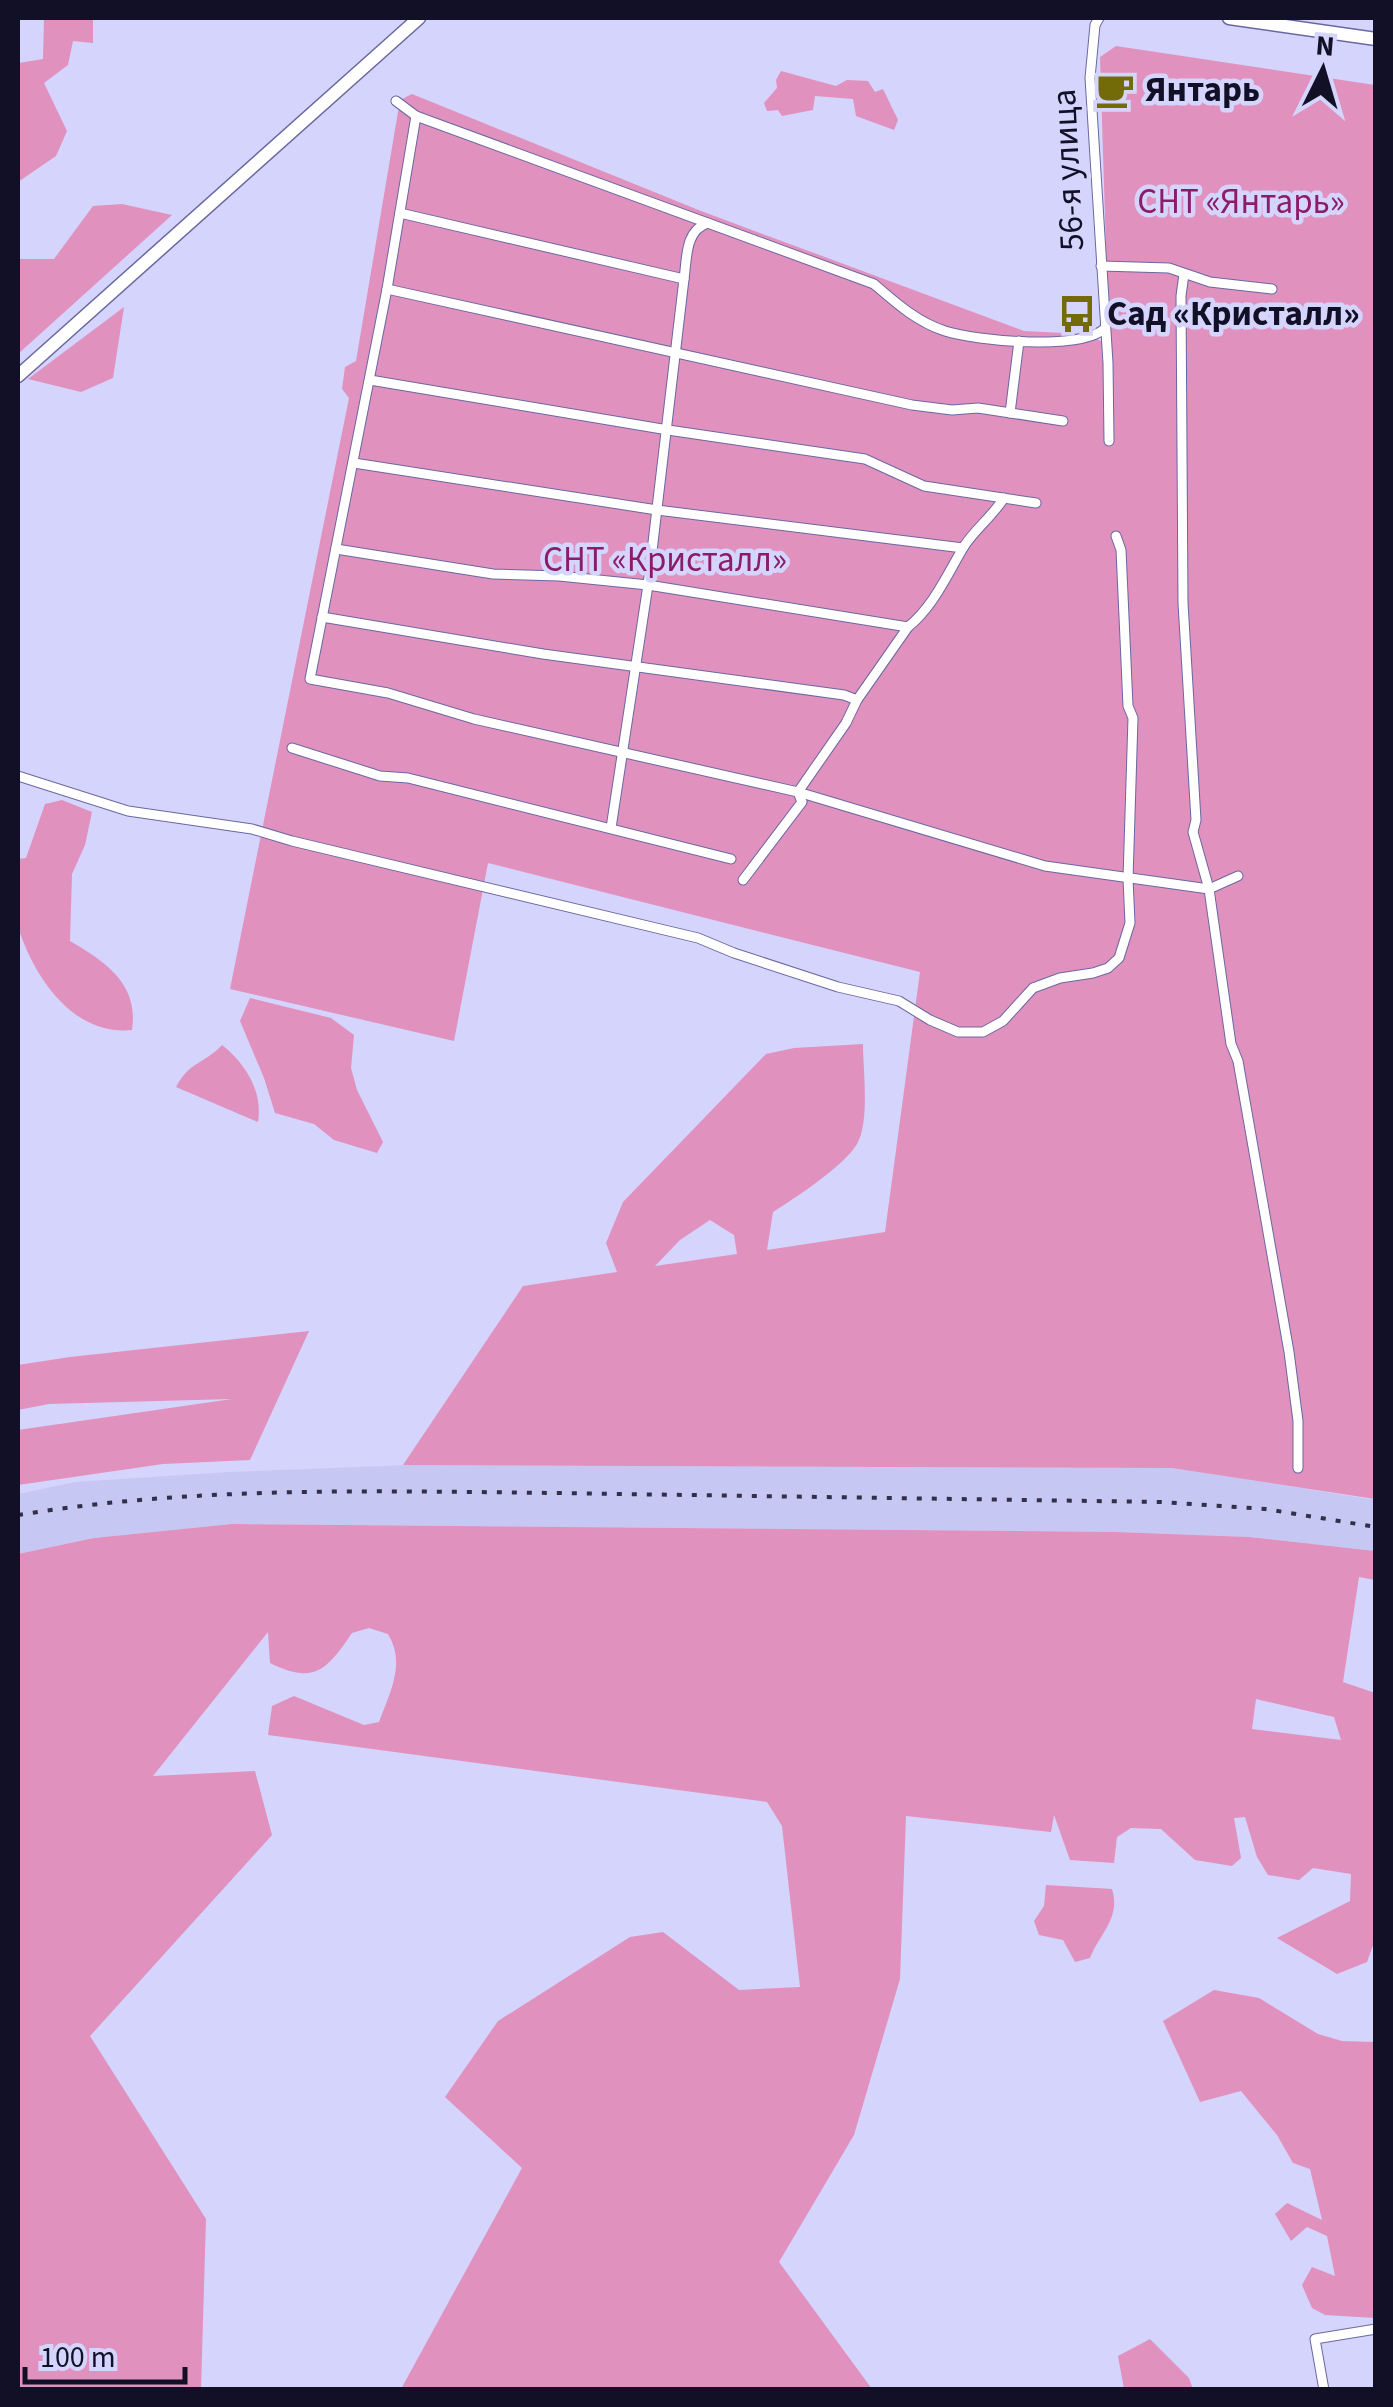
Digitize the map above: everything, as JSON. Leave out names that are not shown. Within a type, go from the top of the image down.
[{"type":"main road","points":[[18,376],[419,18]]},
{"type":"main road","points":[[1229,18],[1376,39]]},
{"type":"street","name":"56-я улица","points":[[1099,18],[1090,78],[1109,441]]},
{"type":"street","points":[[396,100],[416,116],[874,284],[912,316],[946,332],[1053,342],[1086,338],[1106,328]]},
{"type":"street","points":[[416,116],[370,380],[310,679],[388,693],[474,719],[798,792],[1044,866],[1208,889],[1238,876]]},
{"type":"street","points":[[400,214],[684,279]]},
{"type":"street","points":[[611,828],[648,585],[691,235],[708,223]]},
{"type":"street","points":[[1101,266],[1169,268],[1210,282],[1272,289]]},
{"type":"street","points":[[1184,274],[1181,316],[1186,667],[1196,820],[1192,832],[1208,889],[1232,1044],[1289,1352],[1298,1421],[1298,1468]]},
{"type":"street","points":[[387,289],[912,405],[1010,412],[1063,421]]},
{"type":"street","points":[[1010,412],[1019,340]]},
{"type":"street","points":[[370,380],[865,459],[924,486],[1036,503]]},
{"type":"street","points":[[354,463],[657,510],[962,548]]},
{"type":"street","points":[[798,792],[846,723],[857,700],[954,567],[962,548],[1004,498]]},
{"type":"street","points":[[18,776],[128,811],[252,829],[326,850],[652,925],[838,987],[898,1002],[958,1032],[983,1032],[996,1026],[1024,995],[1044,982],[1108,968],[1119,958],[1126,938],[1130,923],[1133,718],[1128,706],[1121,550],[1116,536]]},
{"type":"street","points":[[336,549],[493,574],[648,585],[908,628]]},
{"type":"street","points":[[322,617],[543,654],[844,694],[857,700]]},
{"type":"street","points":[[292,748],[380,776],[408,778],[731,859]]},
{"type":"street","points":[[743,880],[802,802],[798,792]]},
{"type":"street","points":[[1324,2390],[1315,2339],[1376,2329]]},
{"type":"shaded area","points":[[410,1465],[1174,1468],[1375,1500],[1376,1551],[1249,1537],[1116,1532],[232,1524],[94,1538],[18,1554],[18,1494],[75,1482]]},
{"type":"green space","points":[[44,18],[93,18],[93,43],[73,41],[68,65],[44,83],[67,131],[56,156],[18,182],[18,67],[19,63],[43,59]]},
{"type":"green space","name":"СНТ «Кристалл»","points":[[1116,46],[1375,85],[1375,1499],[1172,1468],[403,1465],[523,1286],[617,1272],[606,1243],[623,1202],[766,1054],[794,1048],[863,1044],[865,1096],[857,1144],[831,1171],[773,1212],[767,1250],[885,1232],[920,972],[488,863],[454,1041],[230,989],[349,398],[342,389],[345,367],[356,361],[400,100],[412,94],[701,211],[1024,331],[1083,334],[1109,344],[1100,57]],"holes":[[[710,1220],[734,1235],[737,1254],[655,1266],[680,1240]]]},
{"type":"green space","points":[[781,71],[836,86],[847,80],[868,81],[875,92],[883,89],[898,120],[894,130],[856,116],[853,99],[815,96],[813,110],[782,116],[778,110],[767,111],[764,103],[777,88]]},
{"type":"green space","points":[[122,204],[172,215],[18,354],[18,259],[54,259],[93,206]]},
{"type":"green space","points":[[124,307],[113,378],[81,392],[28,379]]},
{"type":"green space","points":[[62,800],[92,812],[85,845],[72,874],[70,941],[107,966],[125,987],[133,1014],[132,1030],[112,1030],[76,1015],[48,986],[18,934],[18,859],[26,858],[45,804]]},
{"type":"green space","points":[[250,998],[331,1018],[354,1035],[351,1068],[357,1090],[383,1142],[377,1153],[334,1140],[314,1124],[275,1113],[240,1021]]},
{"type":"green space","points":[[222,1045],[251,1079],[258,1100],[258,1122],[176,1087],[186,1072]]},
{"type":"green space","points":[[309,1331],[250,1460],[163,1464],[18,1485],[18,1430],[232,1399],[49,1404],[18,1410],[18,1365]]},
{"type":"green space","points":[[232,1524],[1116,1532],[1249,1537],[1375,1551],[1375,1580],[1359,1577],[1343,1682],[1375,1693],[1376,1937],[1367,1962],[1337,1974],[1277,1938],[1350,1901],[1351,1874],[1313,1868],[1299,1880],[1268,1875],[1257,1857],[1245,1817],[1234,1818],[1241,1858],[1232,1866],[1195,1860],[1161,1829],[1131,1828],[1117,1837],[1114,1863],[1070,1860],[1054,1815],[1051,1832],[906,1816],[900,1979],[854,2135],[779,2262],[872,2389],[401,2389],[522,2168],[445,2097],[498,2021],[630,1937],[663,1932],[739,1990],[800,1987],[782,1826],[767,1802],[268,1735],[272,1706],[294,1696],[364,1725],[379,1722],[391,1689],[396,1656],[388,1634],[369,1628],[352,1633],[327,1665],[298,1673],[270,1663],[268,1632],[153,1776],[255,1771],[272,1835],[90,2036],[206,2219],[201,2389],[18,2389],[18,1554],[94,1538]],"holes":[[[1256,1699],[1334,1717],[1341,1740],[1252,1729]]]},
{"type":"green space","points":[[1046,1885],[1112,1889],[1112,1917],[1090,1958],[1075,1962],[1063,1940],[1039,1935],[1034,1921],[1044,1906]]},
{"type":"green space","points":[[1214,1990],[1259,1998],[1318,2034],[1342,2041],[1375,2042],[1375,2318],[1325,2315],[1312,2308],[1302,2285],[1312,2267],[1335,2276],[1327,2236],[1307,2227],[1291,2241],[1275,2214],[1287,2203],[1322,2220],[1310,2169],[1293,2163],[1277,2135],[1241,2091],[1200,2102],[1163,2021]]},
{"type":"green space","points":[[1150,2339],[1189,2378],[1193,2389],[1124,2389],[1118,2356]]},
{"type":"railway","points":[[18,1515],[218,1495],[420,1492],[1160,1502],[1265,1509],[1376,1527]]},
{"type":"place","name":"Янтарь","points":[[1115,90]]},
{"type":"place","name":"Сад «Кристалл»","points":[[1077,314]]},
{"type":"park label","name":"СНТ «Янтарь»","points":[[1241,202]]}]
